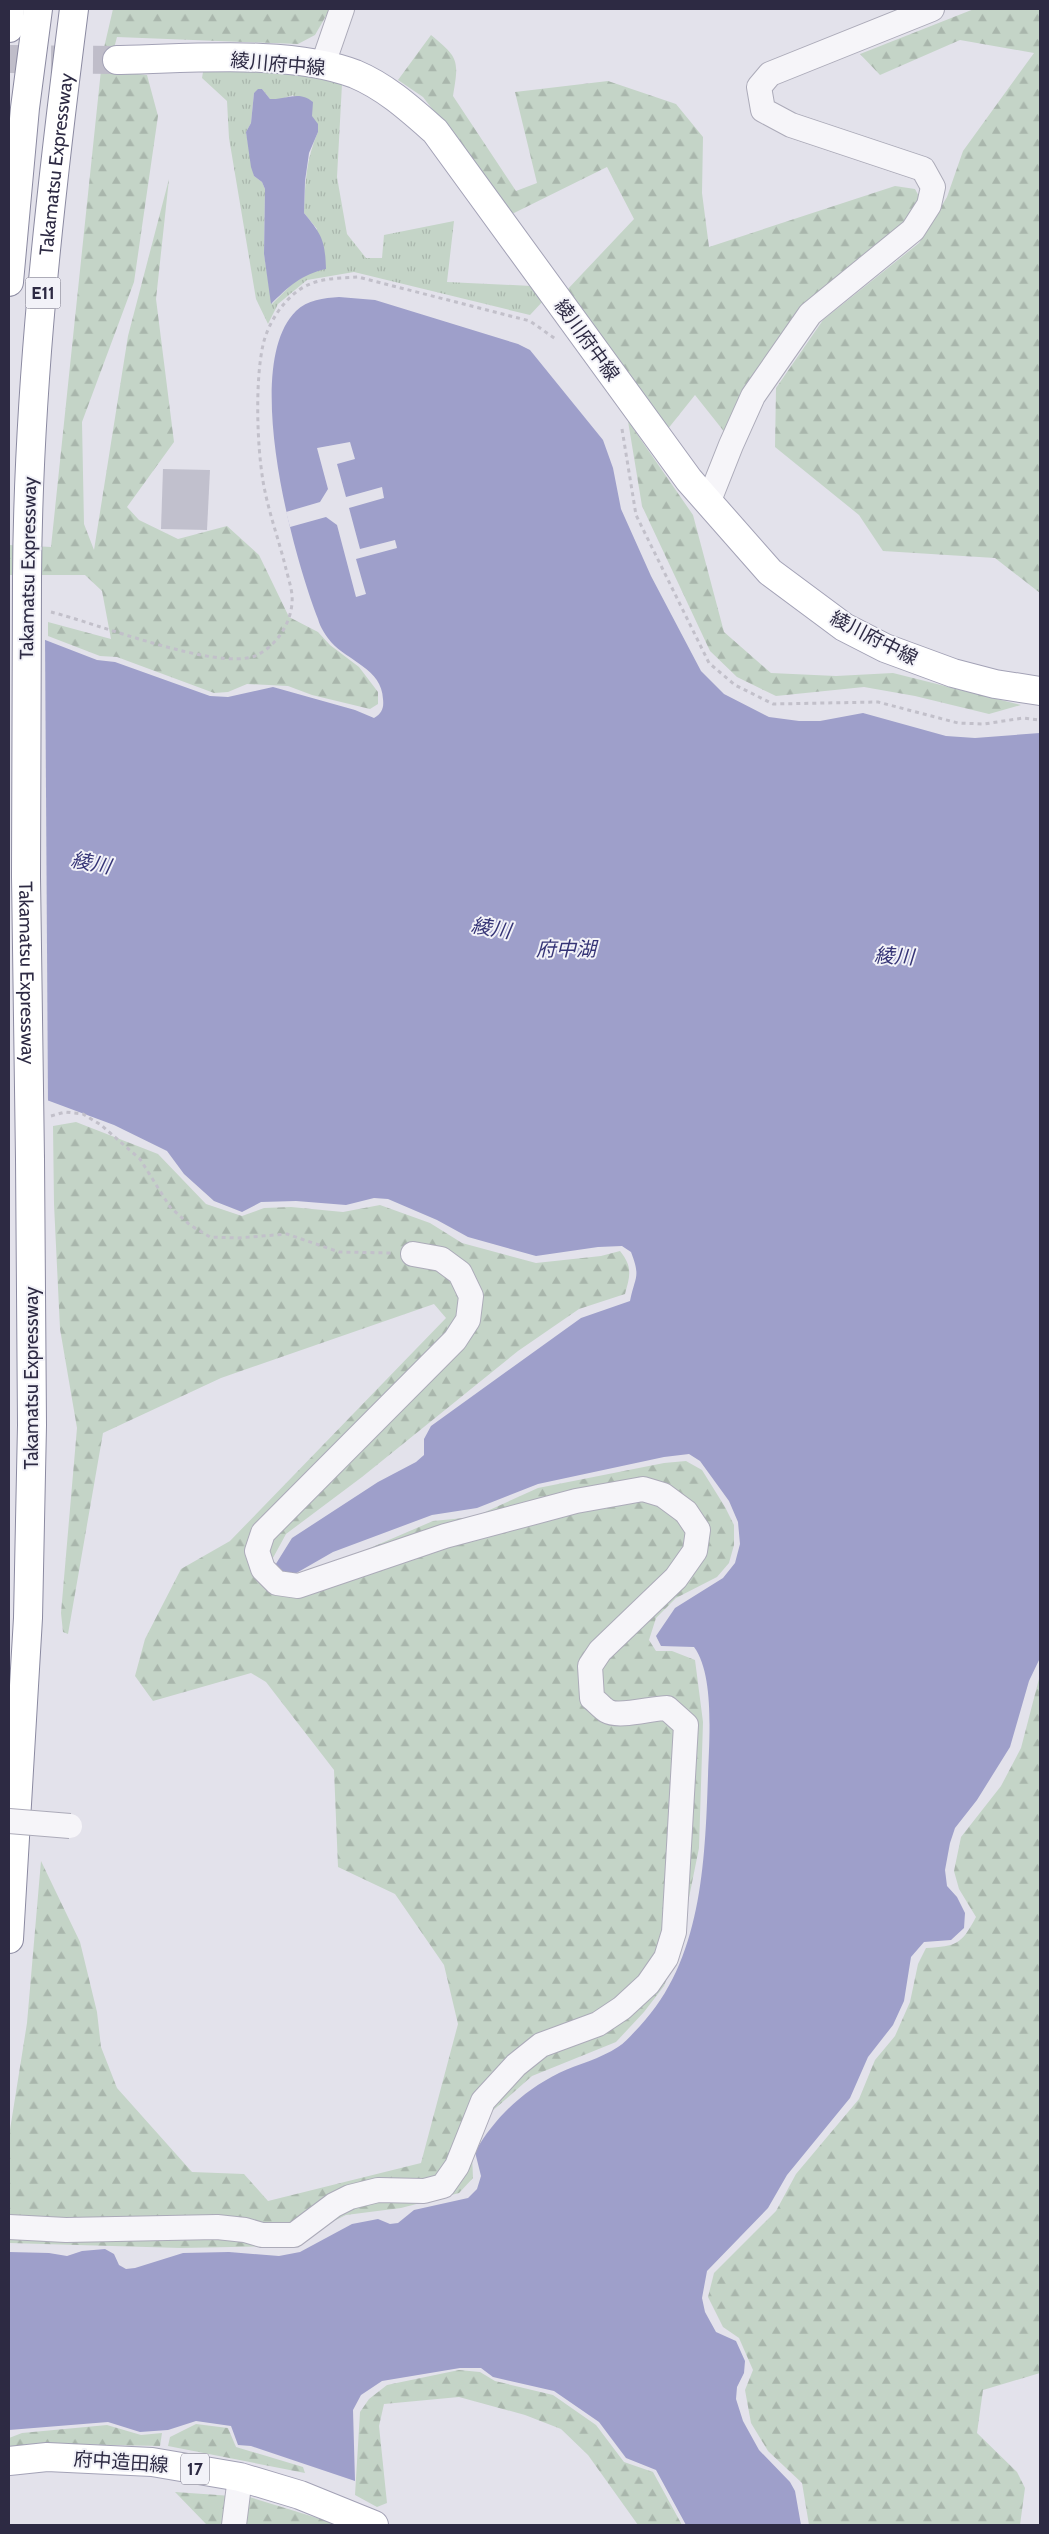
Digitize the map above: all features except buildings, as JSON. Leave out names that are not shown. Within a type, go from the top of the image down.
[{"type":"main road","points":[[9,28],[10,9]]},
{"type":"main road","name":"Takamatsu Expressway","points":[[9,282],[25,108],[38,9]]},
{"type":"main road","name":"Takamatsu Expressway","points":[[9,1939],[28,1618],[32,1425],[26,877],[27,509],[46,244],[74,9]]},
{"type":"main road","points":[[46,244],[70,169],[94,9]]},
{"type":"main road","name":"綾川府中線","points":[[118,60],[267,59],[323,64],[355,74],[387,91],[435,131],[708,503],[770,572],[844,627],[885,648],[953,673],[995,684],[1040,691]]},
{"type":"main road","name":"府中造田線","points":[[9,2461],[47,2457],[152,2462],[240,2477],[300,2496],[374,2525]]},
{"type":"street","points":[[323,64],[342,9]]},
{"type":"street","points":[[708,503],[730,445],[754,396],[810,314],[880,259],[913,230],[929,205],[933,187],[924,169],[791,125],[762,110],[759,87],[770,74],[801,64],[932,9]]},
{"type":"street","points":[[9,2226],[66,2230],[216,2226],[244,2230],[262,2236],[294,2236],[334,2205],[350,2197],[378,2190],[424,2192],[443,2186],[457,2166],[483,2101],[516,2064],[541,2045],[598,2024],[622,2008],[648,1984],[666,1958],[674,1932],[686,1725],[667,1708],[651,1708],[631,1712],[608,1712],[592,1698],[590,1666],[600,1651],[676,1578],[695,1551],[698,1530],[686,1512],[664,1495],[643,1490],[576,1501],[445,1536],[298,1586],[277,1583],[263,1569],[257,1551],[263,1533],[455,1340],[468,1320],[471,1296],[460,1273],[441,1259],[413,1254]]},
{"type":"street","points":[[9,1822],[70,1826]]},
{"type":"street","points":[[234,2525],[240,2477]]},
{"type":"path","points":[[43,611],[173,648],[224,660],[255,656],[278,639],[288,622],[292,595],[263,481],[259,387],[263,345],[277,314],[291,296],[310,284],[358,277],[530,321],[562,343]]},
{"type":"path","points":[[622,427],[636,515],[709,662],[735,685],[773,704],[878,702],[958,723],[984,724],[1024,718],[1040,720]]},
{"type":"path","points":[[43,1118],[65,1112],[83,1114],[101,1124],[140,1159],[170,1207],[190,1225],[210,1237],[238,1238],[287,1234],[339,1252],[413,1254]]},
{"type":"green space","points":[[113,9],[330,9],[315,35],[298,44],[117,37],[113,52],[103,52]]},
{"type":"green space","points":[[974,9],[1040,9],[1040,593],[995,558],[883,551],[859,515],[775,447],[776,388],[823,320],[919,243],[947,197],[963,151],[1034,53],[960,40],[880,75],[860,54]]},
{"type":"green space","points":[[431,35],[447,49],[455,61],[456,75],[453,96],[516,191],[537,183],[515,92],[608,81],[676,104],[703,137],[702,193],[709,247],[895,186],[915,189],[922,202],[904,228],[800,310],[726,434],[695,395],[667,430],[566,291],[634,219],[607,167],[512,214],[423,97],[398,80]]},
{"type":"green space","points":[[101,70],[147,75],[158,116],[134,282],[82,422],[84,524],[94,550],[128,336],[169,179],[156,299],[174,442],[127,507],[139,520],[178,539],[227,526],[259,555],[289,617],[318,632],[330,645],[359,667],[378,692],[378,704],[370,709],[312,695],[288,686],[247,684],[228,692],[214,693],[117,657],[100,656],[48,636],[48,622],[111,639],[102,591],[85,575],[9,575],[9,545],[51,547]]},
{"type":"green space","points":[[283,71],[342,84],[337,177],[347,234],[366,258],[382,258],[384,235],[454,221],[447,282],[532,286],[544,300],[530,315],[354,272],[307,280],[278,304],[268,324],[256,299],[229,138],[227,101],[202,78],[203,72]],"holes":[[[262,89],[270,99],[279,100],[293,95],[318,132],[309,162],[305,192],[304,213],[317,229],[310,273],[295,281],[272,304],[264,254],[265,189],[262,182],[254,176],[246,132],[251,123],[254,93]]]},
{"type":"green space","points":[[628,421],[693,515],[724,632],[771,673],[836,676],[893,673],[1021,705],[989,714],[915,696],[864,687],[776,696],[737,677],[710,651],[642,506]]},
{"type":"green space","points":[[76,1122],[158,1154],[206,1204],[242,1216],[264,1208],[291,1207],[343,1212],[380,1205],[430,1223],[462,1243],[536,1263],[601,1256],[620,1251],[627,1262],[629,1277],[625,1294],[579,1309],[518,1351],[362,1477],[286,1534],[262,1578],[298,1579],[433,1521],[474,1517],[538,1488],[664,1463],[686,1461],[702,1470],[734,1525],[734,1545],[729,1563],[717,1577],[676,1598],[656,1618],[649,1640],[656,1651],[672,1651],[695,1660],[703,1722],[699,1848],[679,1947],[664,1986],[644,2012],[616,2042],[532,2076],[490,2113],[472,2155],[473,2178],[459,2193],[401,2208],[346,2215],[283,2246],[181,2248],[9,2243],[9,2136],[27,2023],[41,1861],[80,1942],[97,2012],[101,2047],[117,2088],[192,2172],[244,2174],[268,2201],[421,2163],[458,2024],[444,1965],[395,1894],[338,1867],[334,1770],[266,1682],[251,1673],[153,1701],[135,1676],[145,1639],[181,1569],[230,1541],[446,1318],[434,1304],[221,1378],[103,1433],[68,1634],[63,1632],[61,1613],[77,1428],[60,1329],[54,1204],[53,1126]]},
{"type":"green space","points":[[1040,1675],[1040,2373],[983,2390],[977,2433],[1017,2472],[1025,2488],[1020,2525],[809,2525],[802,2483],[768,2451],[751,2423],[745,2390],[753,2370],[739,2338],[723,2327],[708,2297],[714,2273],[776,2211],[796,2174],[859,2099],[875,2060],[895,2036],[910,2002],[918,1964],[926,1948],[951,1945],[962,1939],[976,1917],[959,1889],[954,1871],[961,1837],[1001,1786],[1021,1748]]},
{"type":"green space","points":[[459,2370],[480,2372],[495,2381],[553,2395],[596,2425],[624,2462],[653,2472],[682,2525],[638,2525],[588,2455],[561,2429],[525,2415],[459,2397],[384,2404],[379,2426],[387,2503],[377,2507],[355,2495],[360,2412],[369,2399],[387,2385]]},
{"type":"green space","points":[[196,2424],[228,2428],[236,2447],[303,2467],[305,2473],[168,2446],[170,2437]]},
{"type":"green space","points":[[107,2425],[141,2435],[162,2433],[160,2446],[66,2444],[9,2447],[9,2438],[22,2433]]},
{"type":"green space","points":[[175,2492],[232,2496],[229,2525],[207,2525]]},
{"type":"green space","points":[[246,2496],[340,2525],[244,2525]]},
{"type":"water","points":[[258,89],[262,89],[270,99],[297,96],[308,98],[313,102],[312,116],[318,124],[318,132],[309,153],[305,181],[304,213],[321,238],[325,251],[326,269],[310,274],[296,282],[271,304],[264,254],[265,189],[262,182],[254,176],[251,167],[246,132],[251,123],[254,93]]},
{"type":"water","name":"府中湖","points":[[339,297],[375,300],[518,344],[530,350],[603,440],[613,468],[621,509],[651,576],[701,671],[724,694],[769,717],[799,721],[820,721],[863,713],[946,736],[975,738],[1040,733],[1040,1658],[1029,1681],[1010,1747],[977,1800],[955,1828],[950,1843],[945,1870],[947,1886],[957,1897],[965,1913],[964,1928],[951,1940],[924,1942],[911,1957],[904,2001],[893,2025],[868,2057],[850,2098],[787,2175],[768,2208],[707,2271],[702,2298],[705,2312],[716,2332],[736,2341],[745,2361],[744,2373],[737,2387],[736,2399],[743,2421],[759,2450],[790,2482],[795,2491],[801,2525],[686,2525],[656,2470],[626,2458],[599,2422],[554,2391],[493,2377],[481,2368],[460,2368],[382,2381],[361,2395],[353,2410],[355,2481],[251,2446],[238,2445],[231,2426],[196,2421],[168,2430],[140,2432],[108,2422],[9,2430],[9,2252],[49,2253],[67,2256],[82,2251],[105,2249],[114,2254],[119,2265],[126,2269],[183,2253],[229,2252],[279,2256],[300,2252],[352,2224],[378,2219],[390,2224],[398,2223],[414,2210],[468,2198],[477,2189],[481,2176],[475,2152],[501,2116],[522,2097],[546,2080],[604,2055],[621,2045],[640,2026],[661,2000],[676,1971],[688,1941],[702,1875],[710,1728],[705,1674],[701,1659],[694,1647],[661,1646],[656,1636],[675,1608],[723,1578],[735,1563],[740,1544],[738,1522],[729,1501],[700,1461],[689,1454],[664,1457],[538,1484],[477,1508],[432,1515],[333,1552],[286,1579],[269,1575],[292,1538],[378,1482],[416,1462],[424,1455],[424,1439],[431,1426],[581,1318],[630,1301],[636,1272],[631,1252],[622,1246],[598,1247],[536,1256],[468,1237],[437,1220],[388,1199],[374,1198],[346,1205],[296,1201],[261,1202],[242,1212],[214,1201],[184,1174],[167,1151],[114,1125],[9,1086],[9,626],[97,660],[115,662],[210,696],[228,697],[273,687],[355,710],[374,718],[382,710],[383,699],[377,680],[363,666],[331,642],[319,622],[296,551],[286,508],[277,461],[272,415],[273,373],[280,337],[300,307],[316,300]]},
{"type":"pier","points":[[350,442],[355,459],[337,464],[346,497],[382,487],[384,498],[349,508],[360,549],[395,540],[397,548],[356,559],[366,594],[356,597],[337,525],[326,517],[290,527],[286,512],[320,502],[328,489],[317,448]]},
{"type":"pier","points":[[9,624],[45,637],[48,1103],[9,1089]]},
{"type":"tunnel","points":[[9,59],[117,60]]},
{"type":"water label","name":"綾川","points":[[91,863]]},
{"type":"water label","name":"綾川","points":[[491,928]]},
{"type":"water label","name":"綾川","points":[[894,956]]}]
